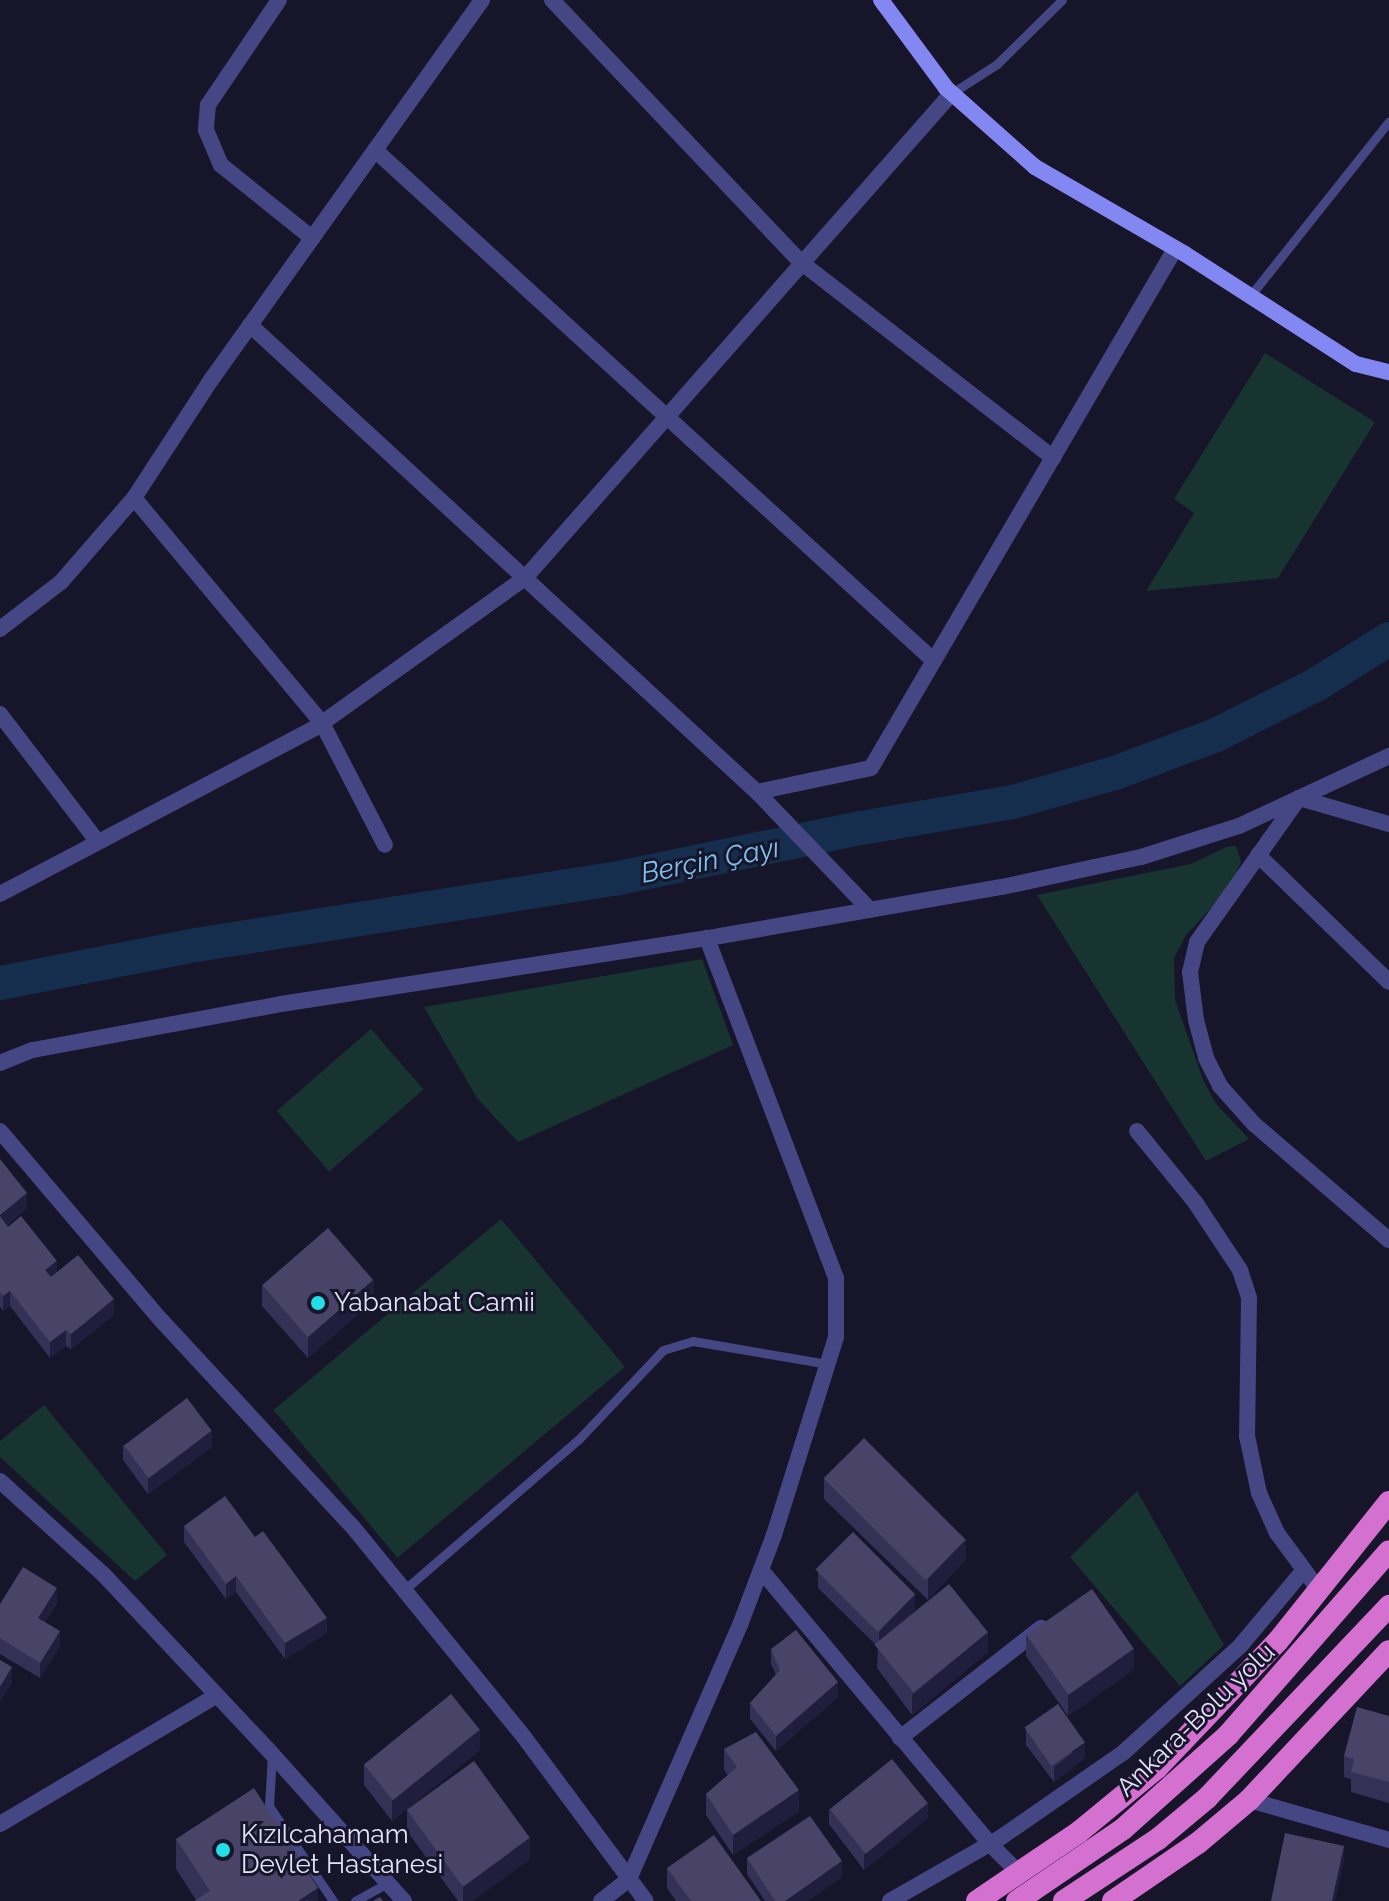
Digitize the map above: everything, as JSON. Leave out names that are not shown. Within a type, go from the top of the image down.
[{"type":"highway","points":[[977,1901],[1079,1832],[1157,1768],[1278,1641],[1389,1502]]},
{"type":"highway","name":"Ankara-Bolu yolu","points":[[1017,1901],[1123,1829],[1187,1774],[1287,1672],[1389,1551]]},
{"type":"highway","points":[[1064,1901],[1158,1839],[1207,1798],[1389,1606]]},
{"type":"highway","points":[[1113,1901],[1198,1843],[1249,1800],[1389,1651]]},
{"type":"main road","points":[[881,0],[952,93],[1035,167],[1175,249],[1356,364],[1389,372]]},
{"type":"street","points":[[279,0],[208,105],[206,130],[221,165],[312,238]]},
{"type":"street","points":[[0,629],[61,582],[134,498],[250,325],[482,0]]},
{"type":"street","points":[[552,0],[802,263],[1053,458]]},
{"type":"street","points":[[0,894],[322,723],[525,578],[952,93]]},
{"type":"street","points":[[375,150],[934,661]]},
{"type":"street","points":[[761,797],[871,768],[1175,249]]},
{"type":"street","points":[[250,325],[761,797],[866,906]]},
{"type":"street","points":[[134,498],[322,723],[385,845]]},
{"type":"street","points":[[0,714],[98,842]]},
{"type":"street","points":[[0,1063],[33,1050],[281,1004],[707,938],[866,906],[1002,887],[1141,857],[1239,826],[1389,756]]},
{"type":"street","points":[[1299,798],[1389,824]]},
{"type":"street","points":[[1299,798],[1197,942],[1190,972],[1196,1020],[1206,1058],[1220,1086],[1254,1124],[1389,1240]]},
{"type":"street","points":[[1258,855],[1389,982]]},
{"type":"street","points":[[601,1901],[629,1879],[761,1570],[836,1337],[836,1278],[707,938]]},
{"type":"street","points":[[0,1131],[161,1320],[352,1526],[524,1737],[646,1901]]},
{"type":"street","points":[[1137,1131],[1195,1202],[1240,1270],[1249,1298],[1247,1436],[1259,1493],[1277,1533],[1319,1590]]},
{"type":"street","points":[[0,1481],[104,1575],[272,1754],[404,1901]]},
{"type":"street","points":[[761,1570],[990,1844],[1020,1874]]},
{"type":"street","points":[[890,1901],[990,1844],[1124,1752],[1241,1645],[1303,1571]]},
{"type":"street","points":[[900,1738],[1059,1614]]},
{"type":"street","points":[[0,1824],[217,1695]]},
{"type":"street","points":[[1249,1800],[1389,1840]]},
{"type":"lane","points":[[952,93],[997,64],[1062,0]]},
{"type":"lane","points":[[1250,296],[1389,121]]},
{"type":"lane","points":[[404,1590],[578,1440],[656,1355],[670,1346],[693,1341],[827,1364]]},
{"type":"lane","points":[[272,1754],[269,1806],[333,1901]]},
{"type":"lane","points":[[355,1901],[388,1883]]},
{"type":"green space","points":[[1265,353],[1375,422],[1278,578],[1146,591],[1194,513],[1174,499]]},
{"type":"green space","points":[[1236,846],[1241,862],[1228,890],[1186,935],[1174,958],[1175,1000],[1204,1082],[1216,1104],[1249,1139],[1206,1161],[1037,895],[1191,864],[1226,847]]},
{"type":"green space","points":[[702,959],[733,1045],[518,1142],[477,1098],[424,1007]]},
{"type":"green space","points":[[371,1029],[423,1089],[329,1171],[277,1111]]},
{"type":"green space","points":[[501,1219],[625,1367],[398,1558],[273,1410]]},
{"type":"green space","points":[[44,1405],[167,1555],[135,1581],[0,1457],[0,1441]]},
{"type":"green space","points":[[1137,1491],[1224,1645],[1180,1686],[1070,1557]]},
{"type":"building","points":[[0,1159],[27,1193],[0,1215]]},
{"type":"building","points":[[0,1216],[8,1227],[21,1216],[57,1261],[45,1270],[51,1277],[78,1255],[114,1299],[71,1334],[66,1330],[50,1342],[10,1291],[3,1296],[0,1292]]},
{"type":"building","name":"Yabanabat Camii","points":[[328,1228],[373,1280],[308,1337],[262,1285]]},
{"type":"building","points":[[187,1398],[212,1431],[149,1478],[124,1446]]},
{"type":"building","points":[[864,1438],[966,1540],[926,1580],[824,1478]]},
{"type":"building","points":[[225,1496],[255,1537],[263,1531],[327,1618],[285,1643],[236,1576],[226,1584],[184,1526]]},
{"type":"building","points":[[853,1532],[915,1594],[878,1632],[816,1569]]},
{"type":"building","points":[[23,1567],[57,1588],[38,1618],[60,1631],[40,1663],[0,1638],[0,1604]]},
{"type":"building","points":[[949,1584],[988,1632],[913,1693],[874,1644]]},
{"type":"building","points":[[1092,1589],[1134,1649],[1068,1695],[1026,1635]]},
{"type":"building","points":[[796,1630],[838,1682],[776,1736],[750,1703],[780,1670],[771,1649]]},
{"type":"building","points":[[0,1660],[12,1667],[0,1687]]},
{"type":"building","points":[[451,1694],[480,1730],[393,1800],[364,1764]]},
{"type":"building","points":[[1058,1704],[1085,1743],[1051,1766],[1024,1728]]},
{"type":"building","points":[[1357,1707],[1389,1716],[1389,1782],[1351,1772],[1354,1759],[1344,1756]]},
{"type":"building","points":[[756,1732],[799,1790],[733,1835],[706,1794],[737,1767],[724,1749]]},
{"type":"building","points":[[892,1759],[928,1803],[866,1854],[830,1809]]},
{"type":"building","points":[[474,1761],[530,1838],[463,1887],[407,1810]]},
{"type":"building","points":[[254,1788],[318,1888],[298,1901],[194,1901],[210,1891],[176,1839]]},
{"type":"building","points":[[810,1816],[842,1861],[785,1901],[775,1901],[747,1858]]},
{"type":"building","points":[[1285,1833],[1344,1846],[1332,1901],[1271,1901]]},
{"type":"building","points":[[714,1835],[761,1901],[691,1901],[667,1868]]},
{"type":"waterway","name":"Berçin Çayı","points":[[0,983],[196,945],[614,879],[861,828],[1013,802],[1115,773],[1216,735],[1317,684],[1389,639]]},
{"type":"place","name":"Yabanabat Camii","points":[[318,1303]]},
{"type":"place","name":"Kızılcahamam Devlet Hastanesi","points":[[223,1850]]}]
